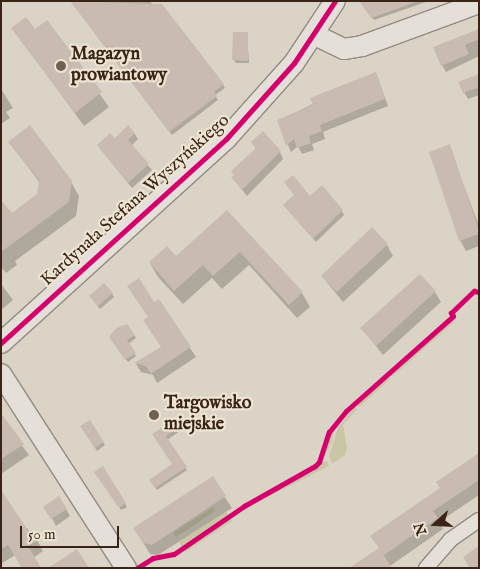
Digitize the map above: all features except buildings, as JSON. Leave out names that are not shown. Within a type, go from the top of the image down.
[{"type":"street","name":"Kardynała Stefana Wyszyńskiego","points":[[1,343],[226,139],[262,101],[315,36],[335,1]]},
{"type":"street","points":[[315,36],[344,49],[362,46],[479,3]]},
{"type":"street","points":[[1,374],[126,568]]},
{"type":"street","points":[[426,568],[450,540],[479,520]]},
{"type":"shaded area","points":[[454,319],[455,321],[392,377],[390,375]]},
{"type":"shaded area","points":[[388,377],[390,379],[359,407],[357,405]]},
{"type":"shaded area","points":[[355,407],[357,409],[343,425],[347,448],[345,455],[332,464],[329,456],[338,428]]},
{"type":"shaded area","points":[[335,427],[331,444],[323,458],[330,434]]},
{"type":"shaded area","points":[[327,461],[329,466],[259,501],[315,470],[322,462]]},
{"type":"shaded area","points":[[213,507],[215,511],[176,537],[173,533]]},
{"type":"shaded area","points":[[226,512],[229,516],[182,547],[179,542]]},
{"type":"shaded area","points":[[231,519],[232,521],[185,552],[184,550]]},
{"type":"cycle path","points":[[1,343],[226,139],[294,63],[335,1]]},
{"type":"cycle path","points":[[137,568],[153,558],[174,554],[244,506],[315,466],[319,462],[329,432],[346,411],[453,316],[451,313],[474,291],[479,292]]},
{"type":"place","name":"Magazyn prowiantowy","points":[[61,66]]},
{"type":"place","name":"Targowisko miejskie","points":[[154,415]]}]
